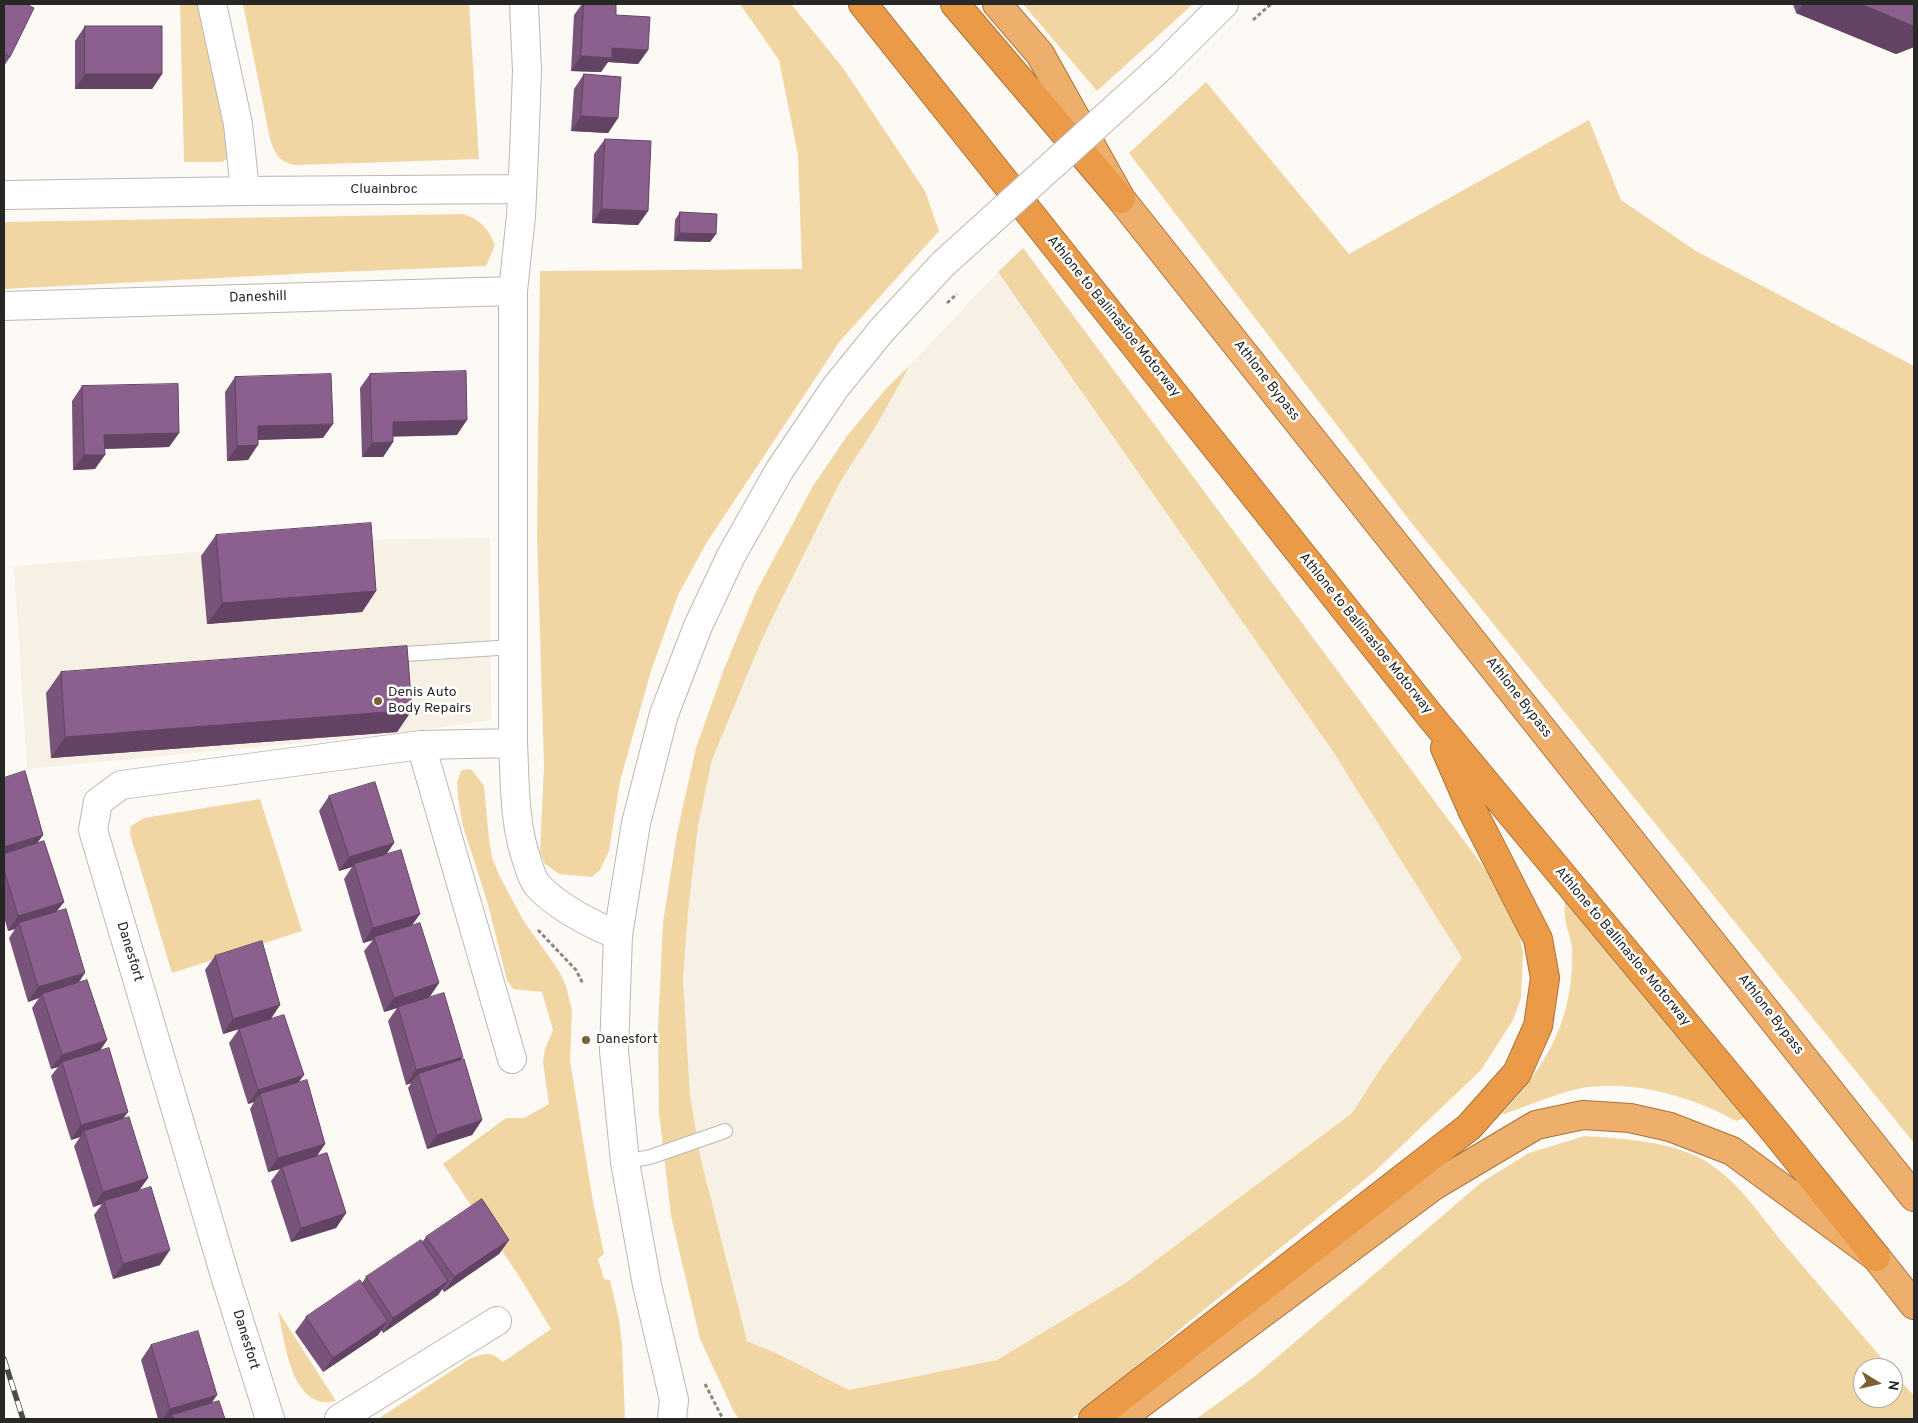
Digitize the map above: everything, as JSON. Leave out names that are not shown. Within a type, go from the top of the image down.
[{"type":"highway","name":"Athlone to Ballinasloe Motorway","points":[[863,4],[1431,717],[1770,1125],[1876,1257]]},
{"type":"highway","points":[[955,4],[1121,198]]},
{"type":"highway","name":"Athlone Bypass","points":[[996,4],[1040,54],[1121,198],[1914,1197]]},
{"type":"highway","points":[[1093,1419],[1469,1127],[1517,1073],[1538,1026],[1546,978],[1538,939],[1473,812],[1431,717]]},
{"type":"highway","points":[[1120,1419],[1435,1186],[1536,1125],[1583,1115],[1630,1118],[1670,1127],[1732,1151],[1876,1257],[1914,1305]]},
{"type":"street","points":[[212,4],[238,124],[245,191]]},
{"type":"street","points":[[524,4],[527,71],[521,216],[513,291],[513,743],[520,839],[532,874],[537,884],[544,891],[585,921],[618,935]]},
{"type":"street","points":[[678,1413],[647,1284],[625,1162],[614,1051],[618,935],[636,823],[664,714],[698,626],[731,556],[779,471],[835,388],[882,330],[944,264],[1162,66],[1224,4]]},
{"type":"street","name":"Cluainbroc","points":[[4,195],[522,189]]},
{"type":"street","name":"Daneshill","points":[[4,306],[513,291]]},
{"type":"street","name":"Danesfort","points":[[270,1419],[226,1279],[93,830],[98,802],[122,785],[422,745],[513,743]]},
{"type":"street","points":[[422,745],[512,1060]]},
{"type":"street","points":[[339,1419],[497,1321]]},
{"type":"lane","points":[[374,656],[513,648]]},
{"type":"lane","points":[[625,1162],[650,1157],[725,1131]]},
{"type":"path","points":[[941,310],[947,303]]},
{"type":"path","points":[[534,924],[576,970],[587,992]]},
{"type":"path","points":[[704,1382],[724,1419]]},
{"type":"shaded area","points":[[180,4],[202,4],[228,141],[229,153],[227,159],[222,162],[184,162]]},
{"type":"shaded area","points":[[243,4],[469,4],[479,159],[295,165],[285,162],[276,153],[270,139]]},
{"type":"shaded area","points":[[740,4],[791,4],[843,68],[925,191],[939,231],[840,341],[707,542],[678,595],[651,671],[620,781],[609,851],[600,870],[592,877],[559,874],[545,864],[540,852],[544,766],[537,535],[540,271],[802,269],[798,155],[779,60]]},
{"type":"shaded area","points":[[1023,4],[1193,4],[1097,91]]},
{"type":"shaded area","points":[[1206,82],[1349,254],[1589,120],[1621,200],[1696,251],[1914,366],[1914,1143],[1410,521],[1129,153]]},
{"type":"shaded area","points":[[462,214],[483,225],[495,245],[486,266],[4,289],[4,222]]},
{"type":"shaded area","points":[[1023,248],[1508,900],[1518,925],[1523,953],[1521,998],[1513,1020],[1481,1070],[1373,1173],[1185,1325],[1087,1409],[1070,1419],[739,1419],[700,1339],[671,1216],[659,1113],[658,1030],[663,923],[677,833],[696,748],[724,669],[756,592],[813,486],[847,436],[884,391],[910,365],[876,426],[840,482],[762,639],[712,760],[698,826],[683,979],[690,1095],[701,1160],[747,1341],[778,1354],[849,1390],[997,1360],[1127,1282],[1352,1113],[1383,1065],[1462,958],[1332,750],[998,272]]},
{"type":"shaded area","points":[[998,272],[1332,750],[1462,958],[1383,1065],[1352,1113],[1127,1282],[997,1360],[849,1390],[778,1354],[747,1341],[701,1160],[690,1095],[683,979],[698,826],[712,760],[762,639],[840,482],[876,426],[910,365]]},
{"type":"shaded area","points":[[490,538],[491,720],[402,733],[27,769],[14,566],[353,540]]},
{"type":"shaded area","points":[[466,769],[472,770],[484,786],[492,857],[499,875],[523,920],[559,971],[566,986],[572,1011],[570,1060],[593,1202],[604,1254],[598,1259],[604,1279],[610,1280],[619,1320],[622,1344],[625,1419],[378,1419],[471,1358],[488,1354],[495,1356],[503,1362],[551,1329],[519,1276],[443,1164],[506,1118],[524,1118],[549,1104],[543,1062],[545,1049],[553,1030],[542,992],[513,989],[507,980],[487,901],[463,826],[457,782],[461,771]]},
{"type":"shaded area","points":[[260,799],[302,931],[172,973],[130,834],[131,826],[144,818]]},
{"type":"shaded area","points":[[1565,895],[1748,1117],[1736,1121],[1683,1098],[1626,1086],[1578,1089],[1501,1115],[1518,1096],[1545,1058],[1563,1019],[1571,974],[1572,948],[1565,918]]},
{"type":"shaded area","points":[[1585,1136],[1655,1143],[1683,1151],[1710,1164],[1744,1195],[1881,1358],[1853,1358],[1853,1408],[1903,1408],[1903,1383],[1914,1396],[1914,1419],[1196,1419],[1254,1377],[1482,1182],[1529,1153]]},
{"type":"shaded area","points":[[278,1311],[336,1401],[321,1402],[309,1396],[300,1385],[288,1356]]},
{"type":"building","points":[[4,4],[26,4],[34,8],[10,57],[4,54]]},
{"type":"building","points":[[584,4],[616,4],[616,15],[650,17],[648,50],[612,48],[612,58],[581,56]]},
{"type":"building","points":[[1861,4],[1914,4],[1914,26]]},
{"type":"building","points":[[85,26],[162,26],[162,74],[85,74]]},
{"type":"building","points":[[584,74],[621,77],[618,118],[581,116]]},
{"type":"building","points":[[605,139],[651,141],[648,211],[602,209]]},
{"type":"building","points":[[680,212],[717,214],[716,234],[680,233]]},
{"type":"building","points":[[466,371],[467,420],[393,422],[393,442],[372,443],[370,374]]},
{"type":"building","points":[[331,374],[333,424],[258,426],[258,445],[237,446],[235,377]]},
{"type":"building","points":[[178,384],[179,433],[104,435],[105,455],[84,455],[82,386]]},
{"type":"building","points":[[371,523],[376,591],[222,603],[216,535]]},
{"type":"building","points":[[407,646],[412,710],[65,737],[61,672]]},
{"type":"building","points":[[25,771],[43,835],[4,847],[4,778]]},
{"type":"building","points":[[375,782],[394,843],[349,857],[329,796]]},
{"type":"building","points":[[44,841],[64,902],[18,916],[4,870],[4,854]]},
{"type":"building","points":[[401,850],[420,914],[373,928],[354,864]]},
{"type":"building","points":[[66,909],[85,973],[38,987],[19,923]]},
{"type":"building","points":[[420,923],[439,983],[394,998],[374,937]]},
{"type":"building","points":[[262,941],[280,1005],[233,1019],[215,956]]},
{"type":"building","points":[[87,980],[107,1040],[62,1055],[42,994]]},
{"type":"building","points":[[444,993],[463,1057],[416,1070],[398,1007]]},
{"type":"building","points":[[284,1015],[304,1075],[258,1090],[239,1029]]},
{"type":"building","points":[[109,1048],[128,1112],[81,1125],[62,1062]]},
{"type":"building","points":[[464,1059],[482,1120],[437,1135],[418,1074]]},
{"type":"building","points":[[307,1080],[325,1144],[278,1158],[260,1094]]},
{"type":"building","points":[[129,1117],[148,1178],[103,1192],[84,1131]]},
{"type":"building","points":[[327,1153],[346,1213],[301,1228],[282,1167]]},
{"type":"building","points":[[151,1187],[170,1250],[123,1264],[104,1201]]},
{"type":"building","points":[[482,1199],[509,1240],[454,1277],[426,1237]]},
{"type":"building","points":[[421,1240],[448,1281],[393,1318],[366,1277]]},
{"type":"building","points":[[360,1280],[388,1321],[333,1358],[306,1317]]},
{"type":"building","points":[[198,1331],[217,1395],[170,1409],[151,1345]]},
{"type":"building","points":[[219,1401],[225,1419],[174,1419],[172,1415]]},
{"type":"railway","points":[[4,1359],[23,1419]]},
{"type":"place","name":"Denis Auto Body Repairs","points":[[378,701]]},
{"type":"place","name":"Danesfort","points":[[586,1040]]}]
